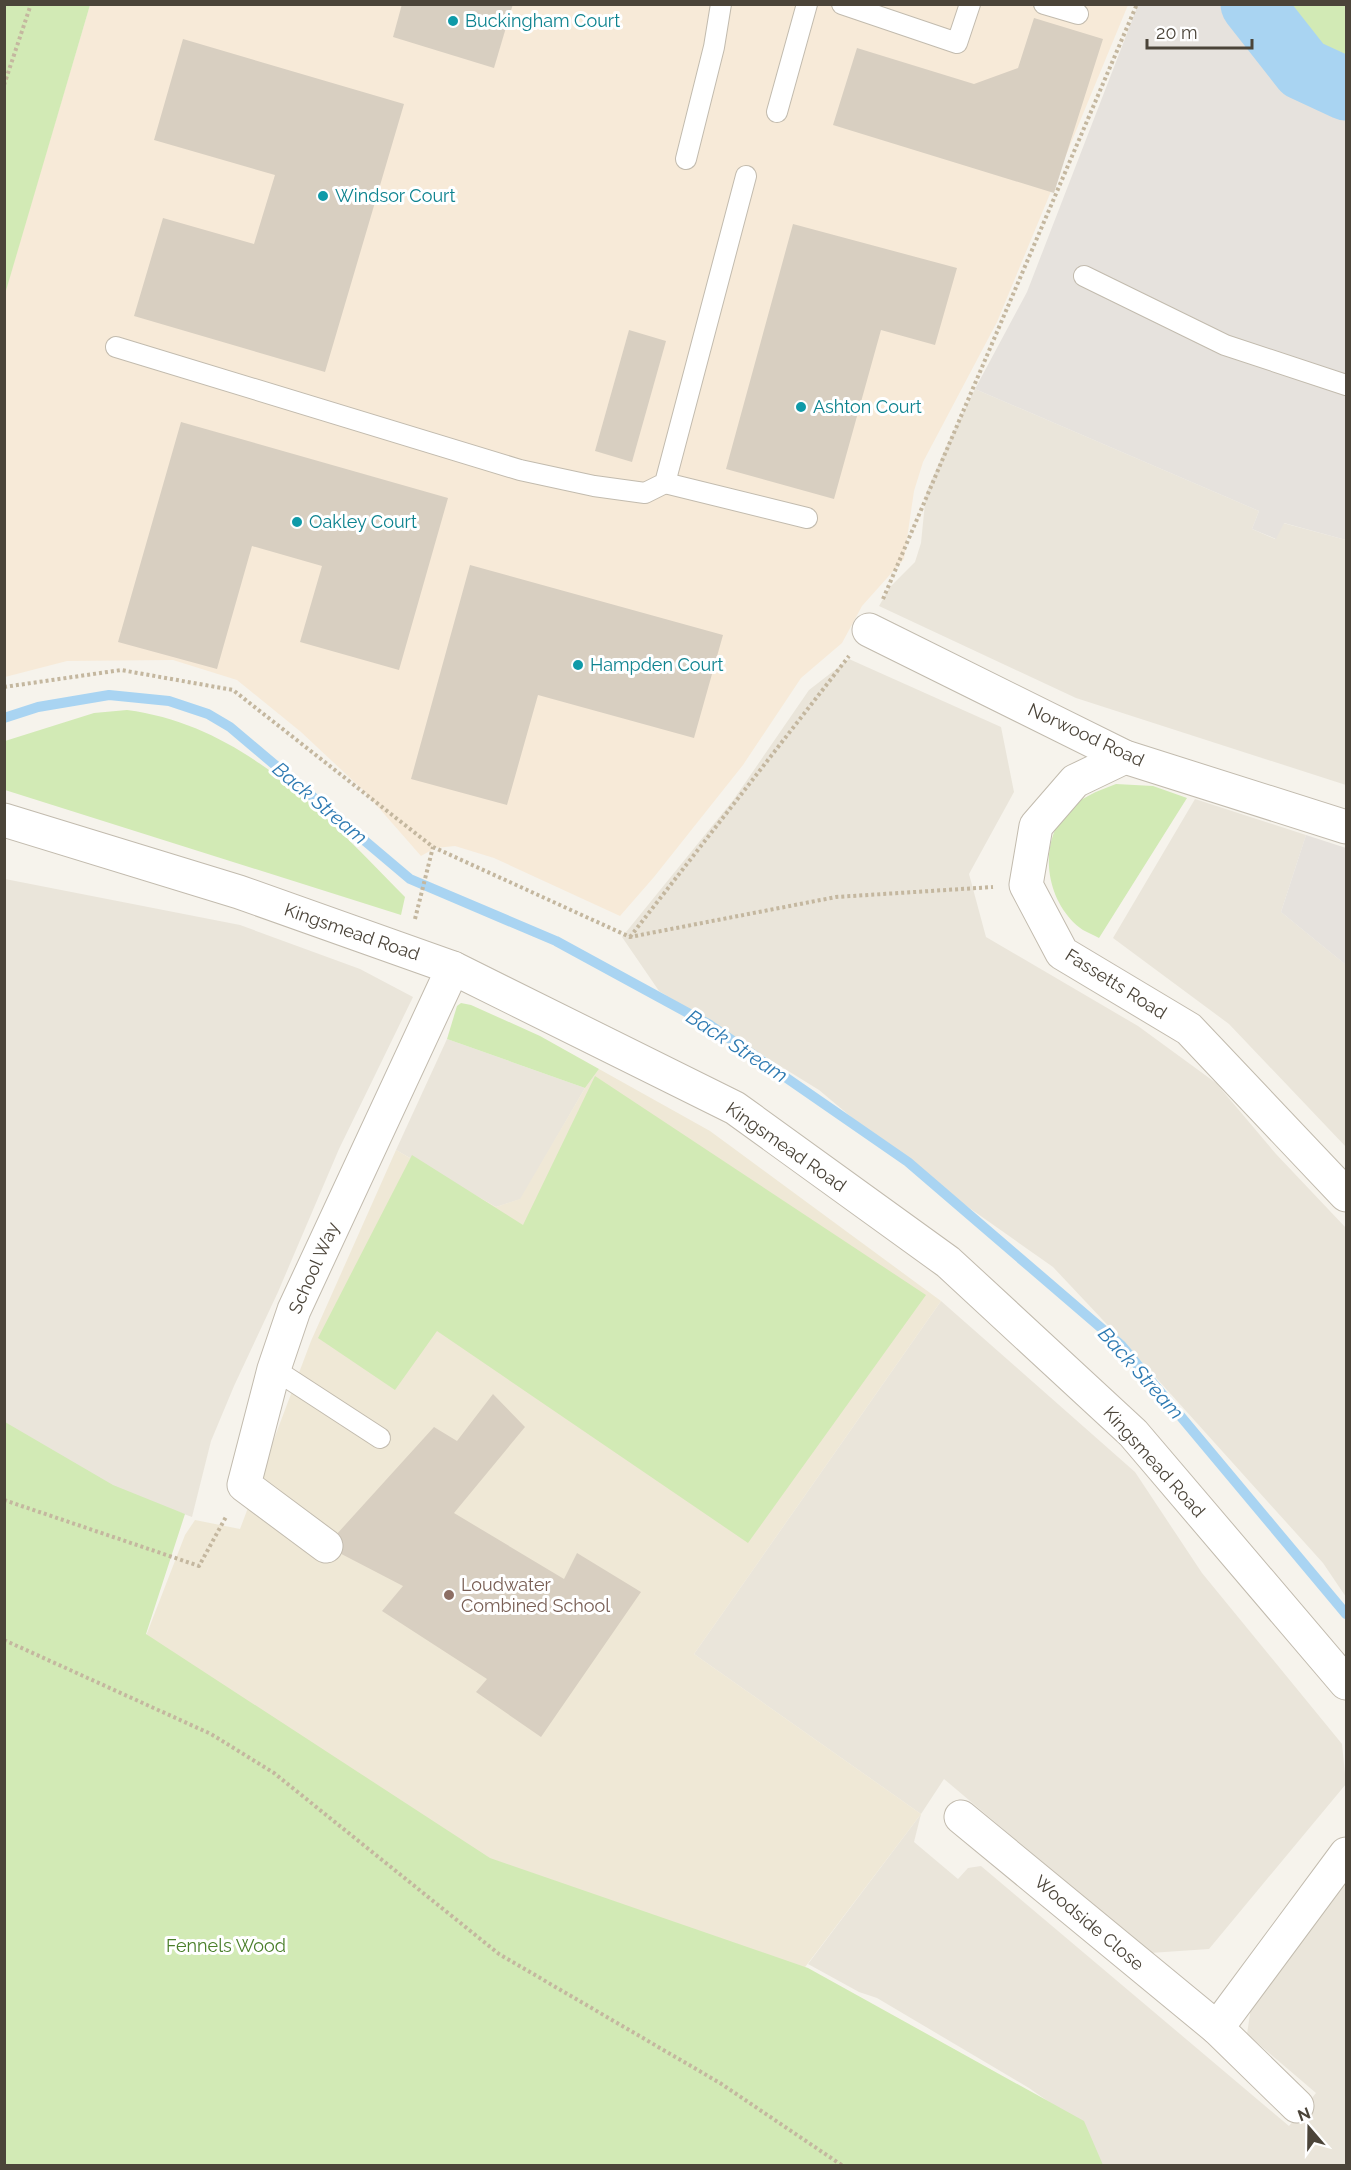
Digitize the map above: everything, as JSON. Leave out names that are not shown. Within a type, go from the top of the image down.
[{"type":"street","name":"Norwood Road","points":[[869,630],[1125,758],[1347,827]]},
{"type":"street","points":[[1026,885],[1036,826],[1075,781],[1125,758]]},
{"type":"street","name":"Kingsmead Road","points":[[4,820],[239,892],[453,968],[735,1108],[948,1262],[1133,1433],[1347,1683]]},
{"type":"street","name":"Fassetts Road","points":[[1026,885],[1062,953],[1189,1029],[1347,1195]]},
{"type":"street","name":"School Way","points":[[244,1485],[274,1369],[294,1310],[453,968]]},
{"type":"street","points":[[244,1485],[326,1546]]},
{"type":"street","name":"Woodside Close","points":[[961,1817],[1217,2028],[1297,2106]]},
{"type":"street","points":[[1217,2028],[1347,1854]]},
{"type":"lane","points":[[686,159],[714,47],[721,4]]},
{"type":"lane","points":[[777,112],[807,4]]},
{"type":"lane","points":[[842,4],[957,43],[970,4]]},
{"type":"lane","points":[[1044,4],[1078,14]]},
{"type":"lane","points":[[665,483],[746,176]]},
{"type":"lane","points":[[1084,276],[1226,345],[1347,385]]},
{"type":"lane","points":[[116,347],[520,470],[594,486],[645,493],[665,483],[807,518]]},
{"type":"lane","points":[[274,1369],[380,1438]]},
{"type":"path","points":[[4,85],[31,4]]},
{"type":"path","points":[[630,937],[869,630],[1137,4]]},
{"type":"path","points":[[4,687],[121,670],[233,690],[434,847],[630,937],[836,897],[1026,885]]},
{"type":"path","points":[[407,951],[434,847]]},
{"type":"path","points":[[4,1500],[199,1566],[244,1485]]},
{"type":"path","points":[[4,1640],[211,1734],[274,1773],[499,1954],[720,2083],[843,2166]]},
{"type":"shaded area","points":[[90,5],[1128,5],[997,322],[923,462],[914,491],[904,559],[862,606],[842,643],[801,678],[743,765],[620,916],[494,858],[455,846],[435,848],[421,856],[364,791],[301,732],[237,680],[173,660],[67,661],[5,677],[4,294]]},
{"type":"shaded area","points":[[1138,5],[1236,5],[1247,26],[1270,53],[1346,96],[1346,540],[1284,523],[1276,539],[1252,529],[1259,511],[975,389],[1027,292]]},
{"type":"shaded area","points":[[975,389],[1259,511],[1252,529],[1275,539],[1283,523],[1346,540],[1346,785],[1076,698],[879,606],[890,587],[915,562],[921,543],[926,493]]},
{"type":"shaded area","points":[[849,659],[1001,727],[1014,792],[969,874],[986,937],[1138,1026],[1216,1083],[1276,1154],[1346,1228],[1346,1597],[1323,1563],[1053,1267],[911,1167],[819,1090],[659,991],[622,937],[734,799],[809,690]]},
{"type":"shaded area","points":[[1195,799],[1306,835],[1281,912],[1346,965],[1346,1147],[1229,1024],[1113,938]]},
{"type":"shaded area","points":[[1306,835],[1346,848],[1346,965],[1281,912]]},
{"type":"shaded area","points":[[5,879],[240,925],[360,969],[413,997],[339,1149],[278,1292],[234,1386],[211,1441],[192,1517],[112,1487],[5,1426]]},
{"type":"shaded area","points":[[447,1039],[585,1088],[521,1199],[496,1207],[396,1150]]},
{"type":"shaded area","name":"Loudwater Combined School","points":[[599,1069],[710,1131],[941,1301],[694,1654],[921,1814],[718,2082],[132,1672],[185,1535],[195,1520],[240,1529],[311,1341],[396,1150],[496,1207],[520,1199],[585,1088]]},
{"type":"shaded area","points":[[941,1301],[1135,1472],[1202,1573],[1342,1744],[1346,1784],[1209,1949],[1150,1953],[944,1779],[921,1814],[694,1654]]},
{"type":"shaded area","points":[[921,1814],[914,1842],[958,1879],[968,1868],[981,1866],[1289,2126],[1316,2093],[1247,2034],[1254,1987],[1346,1878],[1346,2165],[1102,2165],[1082,2125],[1029,2088],[877,1998],[859,1992],[808,1964]]},
{"type":"green space","points":[[4,5],[90,5],[5,294]]},
{"type":"green space","points":[[1266,5],[1346,5],[1346,65],[1296,40],[1274,24]]},
{"type":"green space","points":[[127,710],[170,719],[210,735],[247,755],[281,779],[314,806],[405,897],[401,915],[5,790],[5,741],[94,713]]},
{"type":"green space","points":[[1116,784],[1153,786],[1187,798],[1099,938],[1083,930],[1061,906],[1054,891],[1049,859],[1056,827],[1070,808],[1095,792]]},
{"type":"green space","points":[[461,1003],[471,1005],[540,1036],[599,1069],[585,1088],[447,1039],[457,1006]]},
{"type":"green space","points":[[595,1076],[926,1295],[748,1543],[437,1331],[395,1390],[318,1338],[412,1155],[523,1225]]},
{"type":"green space","name":"Fennels Wood","points":[[5,1422],[113,1485],[185,1514],[146,1634],[490,1858],[808,1968],[1084,2121],[1103,2165],[5,2165]]},
{"type":"building","name":"Buckingham Court","points":[[402,4],[513,4],[494,68],[393,37]]},
{"type":"building","points":[[1034,18],[1103,39],[1054,193],[833,125],[857,48],[974,84],[1018,68]]},
{"type":"building","name":"Windsor Court","points":[[183,39],[404,104],[325,372],[134,316],[163,218],[254,244],[275,175],[154,140]]},
{"type":"building","name":"Ashton Court","points":[[793,224],[957,268],[935,345],[881,330],[834,499],[726,469]]},
{"type":"building","points":[[629,330],[666,341],[632,462],[595,451]]},
{"type":"building","name":"Oakley Court","points":[[181,422],[448,498],[399,670],[300,642],[322,566],[252,546],[217,669],[118,642]]},
{"type":"building","name":"Hampden Court","points":[[470,565],[723,635],[694,738],[538,695],[507,805],[411,779]]},
{"type":"building","name":"Loudwater Combined School","points":[[493,1394],[525,1427],[454,1513],[564,1579],[577,1553],[641,1592],[541,1737],[476,1692],[487,1679],[382,1611],[403,1586],[326,1546],[434,1427],[457,1441]]},
{"type":"waterway","points":[[1252,4],[1303,69],[1346,89]]},
{"type":"waterway","name":"Back Stream","points":[[4,718],[38,707],[109,695],[169,701],[208,714],[230,727],[410,879],[556,941],[710,1025],[908,1162],[1121,1345],[1346,1614]]},
{"type":"place","name":"Buckingham Court","points":[[453,21]]},
{"type":"place","name":"Windsor Court","points":[[323,196]]},
{"type":"place","name":"Ashton Court","points":[[801,407]]},
{"type":"place","name":"Oakley Court","points":[[297,522]]},
{"type":"place","name":"Hampden Court","points":[[578,665]]},
{"type":"place","name":"Loudwater Combined School","points":[[449,1595]]}]
